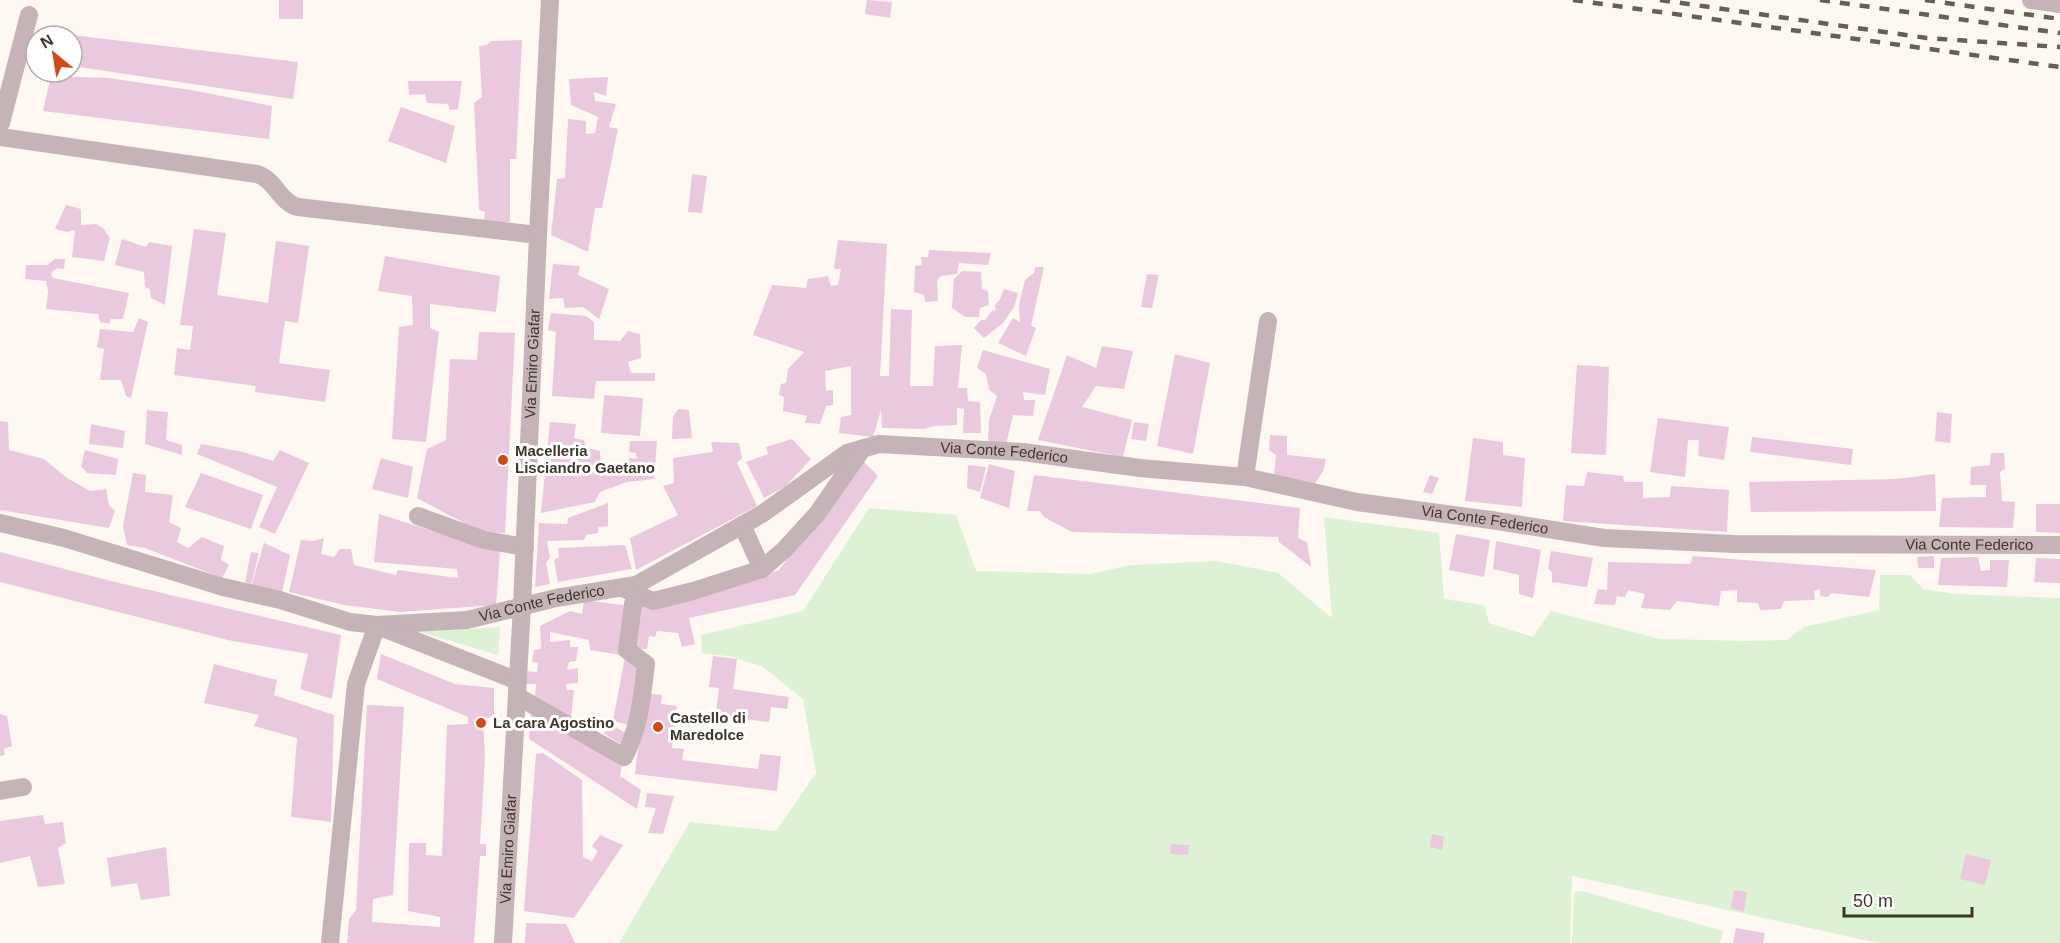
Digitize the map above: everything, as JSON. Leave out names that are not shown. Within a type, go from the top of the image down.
[{"type":"street","name":"Via Emiro Giafar","points":[[503,943],[518,689],[550,0]]},
{"type":"street","points":[[2031,0],[2060,4]]},
{"type":"street","points":[[29,15],[3,130],[256,174],[269,180],[287,203],[298,207],[538,236]]},
{"type":"street","points":[[1245,477],[1268,321]]},
{"type":"street","name":"Via Conte Federico","points":[[0,524],[64,538],[224,587],[279,600],[350,622],[377,625],[467,620],[556,598],[636,585],[762,514],[847,453],[879,444],[1023,452],[1140,468],[1245,477],[1358,502],[1604,538],[1734,544],[2060,545]]},
{"type":"street","points":[[622,588],[653,601],[762,569],[784,550],[817,514],[863,448]]},
{"type":"street","points":[[418,516],[484,540],[525,547]]},
{"type":"street","points":[[742,525],[762,569]]},
{"type":"street","points":[[330,943],[356,684],[377,625],[518,689],[624,757],[639,720],[646,664],[627,650],[633,604],[640,595]]},
{"type":"street","points":[[0,791],[23,787]]},
{"type":"green space","points":[[869,508],[956,515],[976,571],[1090,574],[1131,565],[1217,561],[1278,573],[1332,618],[1324,517],[1439,533],[1444,599],[1484,605],[1489,623],[1533,637],[1551,611],[1660,639],[1787,640],[1804,627],[1879,610],[1880,575],[1910,575],[1923,589],[1956,594],[2058,598],[2060,596],[2060,943],[1878,943],[1572,876],[1570,943],[619,943],[690,822],[776,831],[816,773],[803,699],[762,666],[735,657],[702,653],[701,635],[803,611]]},
{"type":"green space","points":[[500,627],[498,655],[421,632]]},
{"type":"green space","points":[[1582,891],[1723,931],[1720,943],[1572,943],[1574,892]]},
{"type":"building","points":[[279,0],[303,0],[303,19],[279,19]]},
{"type":"building","points":[[867,0],[892,2],[890,18],[865,14]]},
{"type":"building","points":[[84,36],[298,62],[293,99],[84,68]]},
{"type":"building","points":[[522,40],[516,159],[510,159],[510,222],[484,222],[485,212],[479,210],[474,103],[482,97],[479,46],[491,41]]},
{"type":"building","points":[[84,77],[108,78],[191,90],[272,106],[269,139],[43,111],[49,84],[84,84]]},
{"type":"building","points":[[608,77],[606,96],[594,92],[595,101],[616,104],[609,127],[618,129],[602,208],[595,208],[588,252],[551,235],[557,179],[565,178],[568,119],[586,121],[586,134],[595,133],[598,117],[571,105],[569,79]]},
{"type":"building","points":[[408,81],[462,81],[458,109],[450,110],[448,104],[427,103],[425,94],[409,95]]},
{"type":"building","points":[[401,107],[455,126],[446,163],[388,141]]},
{"type":"building","points":[[692,174],[707,176],[702,213],[688,212]]},
{"type":"building","points":[[66,205],[81,209],[81,225],[96,224],[103,228],[110,238],[104,261],[72,257],[75,230],[67,232],[55,229]]},
{"type":"building","points":[[194,229],[226,233],[217,295],[268,303],[276,241],[309,246],[298,323],[285,321],[279,363],[330,370],[325,402],[255,392],[256,386],[174,375],[177,348],[190,350],[193,326],[180,325]]},
{"type":"building","points":[[122,239],[146,247],[149,242],[172,246],[165,305],[151,298],[150,289],[145,287],[144,272],[115,265]]},
{"type":"building","points":[[838,240],[887,244],[880,376],[889,376],[891,309],[912,310],[910,386],[933,386],[935,346],[962,345],[958,388],[967,388],[968,401],[980,402],[981,433],[963,433],[964,409],[957,408],[957,425],[924,429],[882,428],[881,410],[873,437],[839,433],[841,417],[851,415],[851,366],[825,371],[826,391],[833,390],[833,405],[826,406],[820,424],[805,423],[807,416],[783,411],[784,397],[779,395],[781,384],[786,383],[788,369],[804,352],[753,335],[772,285],[806,288],[808,279],[828,276],[831,286],[838,285],[841,269],[834,269]]},
{"type":"building","points":[[929,250],[991,253],[988,265],[959,263],[957,274],[941,276],[937,281],[938,301],[925,302],[924,295],[914,292],[915,266],[922,265],[921,257],[928,257]]},
{"type":"building","points":[[385,256],[500,276],[496,312],[430,304],[430,328],[439,332],[426,442],[392,439],[399,327],[413,325],[412,296],[378,291]]},
{"type":"building","points":[[55,259],[65,259],[64,269],[57,268],[51,273],[53,278],[129,293],[123,319],[111,319],[109,324],[100,322],[98,314],[46,309],[48,291],[46,281],[25,279],[26,265],[47,265]]},
{"type":"building","points":[[553,264],[580,266],[578,275],[609,289],[599,319],[583,307],[565,308],[563,298],[549,299]]},
{"type":"building","points":[[1035,267],[1044,267],[1031,326],[1036,328],[1026,356],[998,343],[1013,318],[1020,322],[1019,305],[1025,280],[1034,273]]},
{"type":"building","points":[[962,271],[981,272],[982,289],[988,291],[989,305],[980,308],[979,317],[965,317],[952,308],[954,279]]},
{"type":"building","points":[[1147,274],[1159,275],[1152,308],[1141,307]]},
{"type":"building","points":[[1004,289],[1018,293],[1014,307],[1003,323],[984,338],[974,328],[996,310],[995,305]]},
{"type":"building","points":[[551,313],[586,316],[594,322],[594,340],[620,341],[628,331],[640,334],[641,358],[628,362],[631,373],[655,373],[655,381],[596,381],[594,399],[552,396],[556,332],[548,330]]},
{"type":"building","points":[[139,318],[148,322],[131,398],[126,396],[121,380],[100,380],[104,349],[97,347],[100,329],[133,332]]},
{"type":"building","points":[[479,332],[515,333],[505,533],[481,532],[417,498],[427,449],[446,440],[450,359],[477,360]]},
{"type":"building","points":[[1102,346],[1133,351],[1124,389],[1096,386],[1082,407],[1132,420],[1123,457],[1038,440],[1067,355],[1096,368]]},
{"type":"building","points":[[983,350],[1050,369],[1045,395],[1023,392],[1024,400],[1035,400],[1033,416],[1013,415],[1006,445],[988,441],[989,420],[997,396],[989,390],[986,374],[977,368]]},
{"type":"building","points":[[1175,354],[1210,363],[1193,454],[1157,446]]},
{"type":"building","points":[[1577,365],[1609,367],[1606,455],[1571,453]]},
{"type":"building","points":[[604,395],[643,398],[640,436],[601,433]]},
{"type":"building","points":[[678,409],[689,410],[692,438],[672,439],[673,417]]},
{"type":"building","points":[[147,410],[168,412],[166,440],[182,445],[182,455],[145,444]]},
{"type":"building","points":[[1937,412],[1952,414],[1950,443],[1935,441]]},
{"type":"building","points":[[1658,418],[1729,427],[1724,460],[1698,456],[1699,440],[1688,440],[1685,477],[1650,472]]},
{"type":"building","points":[[0,421],[8,422],[9,450],[44,459],[67,478],[90,491],[106,489],[109,505],[115,511],[109,528],[0,510]]},
{"type":"building","points":[[550,422],[576,424],[574,438],[584,440],[587,448],[600,451],[601,474],[626,466],[630,458],[637,459],[636,453],[629,452],[630,441],[657,441],[654,479],[627,482],[600,492],[595,502],[541,513]]},
{"type":"building","points":[[1134,422],[1149,424],[1146,441],[1131,439]]},
{"type":"building","points":[[91,424],[125,431],[123,448],[89,444]]},
{"type":"building","points":[[1270,435],[1287,436],[1287,455],[1326,459],[1323,471],[1314,485],[1274,476],[1276,455],[1269,450]]},
{"type":"building","points":[[1752,437],[1853,449],[1851,465],[1750,452]]},
{"type":"building","points":[[1473,438],[1503,442],[1503,455],[1525,458],[1522,507],[1465,501]]},
{"type":"building","points":[[792,439],[811,459],[786,486],[764,498],[746,462],[768,454],[766,447]]},
{"type":"building","points":[[711,442],[739,443],[742,458],[737,463],[757,506],[636,570],[630,538],[678,515],[663,486],[674,483],[673,458],[713,452]]},
{"type":"building","points":[[201,444],[243,452],[273,461],[280,450],[309,463],[275,534],[259,527],[277,487],[197,454]]},
{"type":"building","points":[[85,450],[118,459],[116,475],[87,473],[81,466]]},
{"type":"building","points":[[1991,453],[2004,453],[2005,469],[2000,472],[2002,501],[2015,502],[2013,528],[1939,527],[1942,498],[1986,497],[1986,485],[1970,485],[1971,467],[1990,465]]},
{"type":"building","points":[[381,458],[413,467],[408,498],[372,489]]},
{"type":"building","points":[[863,461],[878,476],[795,595],[689,618],[695,644],[682,647],[678,633],[657,631],[655,637],[649,636],[647,649],[629,649],[636,607],[746,581],[779,570]]},
{"type":"building","points":[[989,464],[1015,471],[1009,508],[980,498]]},
{"type":"building","points":[[968,465],[986,467],[980,492],[967,488]]},
{"type":"building","points":[[1587,472],[1623,476],[1624,482],[1643,482],[1643,498],[1670,497],[1671,486],[1729,490],[1727,532],[1563,521],[1566,485],[1584,486]]},
{"type":"building","points":[[133,473],[146,475],[145,492],[173,495],[169,522],[181,528],[177,542],[188,548],[202,537],[224,546],[221,560],[229,565],[222,578],[145,548],[127,545],[123,526]]},
{"type":"building","points":[[201,473],[263,495],[251,529],[185,507]]},
{"type":"building","points":[[1935,474],[1936,511],[1751,512],[1749,482],[1897,479]]},
{"type":"building","points":[[1034,475],[1300,508],[1298,538],[1307,542],[1311,567],[1279,542],[1278,537],[1072,532],[1044,517],[1040,511],[1027,511]]},
{"type":"building","points":[[1430,475],[1439,478],[1432,494],[1423,492]]},
{"type":"building","points":[[608,503],[608,526],[598,527],[598,533],[586,535],[584,540],[547,541],[550,558],[546,563],[550,584],[535,587],[539,523],[567,524],[568,518]]},
{"type":"building","points":[[2036,504],[2060,504],[2060,533],[2036,532]]},
{"type":"building","points":[[379,514],[500,552],[496,605],[400,612],[344,605],[289,592],[301,540],[314,541],[324,538],[321,554],[334,557],[340,549],[351,549],[354,565],[396,575],[398,570],[458,578],[457,569],[374,562]]},
{"type":"building","points":[[1456,534],[1490,540],[1484,577],[1449,570]]},
{"type":"building","points":[[1496,541],[1541,550],[1533,598],[1519,594],[1519,575],[1493,569]]},
{"type":"building","points":[[264,543],[290,555],[282,593],[251,587]]},
{"type":"building","points":[[625,545],[632,569],[558,582],[554,560],[559,557],[558,548]]},
{"type":"building","points":[[1551,551],[1593,558],[1587,587],[1552,582],[1552,572],[1548,569]]},
{"type":"building","points":[[0,552],[107,580],[341,635],[332,699],[300,689],[308,654],[228,640],[0,582]]},
{"type":"building","points":[[251,552],[259,553],[251,585],[245,582]]},
{"type":"building","points":[[1693,556],[1876,570],[1869,597],[1832,593],[1827,597],[1820,596],[1820,589],[1814,591],[1815,600],[1784,601],[1781,609],[1760,610],[1758,603],[1737,602],[1737,590],[1721,591],[1719,606],[1677,601],[1670,610],[1641,608],[1645,594],[1628,590],[1625,597],[1617,596],[1615,605],[1594,604],[1598,589],[1607,590],[1608,562],[1690,564]]},
{"type":"building","points":[[1934,556],[1934,568],[1918,568],[1917,557]]},
{"type":"building","points":[[1978,557],[1981,571],[1990,570],[1990,560],[2009,560],[2007,587],[1938,585],[1941,558]]},
{"type":"building","points":[[2036,558],[2060,559],[2060,583],[2034,582]]},
{"type":"building","points":[[584,600],[630,606],[621,655],[590,650],[589,640],[550,632],[550,642],[570,640],[570,647],[578,647],[576,661],[569,662],[567,670],[578,668],[578,683],[566,684],[567,690],[574,690],[571,719],[535,696],[536,684],[524,684],[525,671],[537,672],[538,663],[532,662],[534,650],[541,649],[540,626],[570,611],[582,614]]},
{"type":"building","points":[[381,654],[455,684],[494,688],[494,717],[483,718],[485,758],[480,844],[486,844],[486,856],[480,856],[474,943],[347,943],[349,919],[356,910],[367,705],[404,707],[393,895],[373,899],[372,922],[440,927],[440,917],[408,911],[409,843],[426,843],[426,855],[442,856],[447,725],[468,724],[468,717],[377,679]]},
{"type":"building","points":[[713,656],[737,659],[733,689],[789,697],[787,709],[771,707],[769,722],[729,717],[728,723],[715,721],[719,688],[709,687]]},
{"type":"building","points":[[625,657],[641,672],[629,725],[613,721]]},
{"type":"building","points":[[214,664],[277,680],[274,695],[334,715],[331,822],[291,817],[297,738],[254,726],[259,715],[204,703]]},
{"type":"building","name":"Castello di Maredolce","points":[[645,693],[662,695],[661,704],[677,706],[672,748],[684,749],[682,760],[758,769],[760,754],[781,756],[777,791],[635,774]]},
{"type":"building","points":[[531,709],[622,763],[620,776],[641,790],[637,809],[529,739]]},
{"type":"building","points":[[0,714],[7,716],[12,746],[4,749],[5,755],[0,756]]},
{"type":"building","points":[[614,726],[627,734],[620,744],[603,733],[611,731]]},
{"type":"building","points":[[543,753],[582,780],[583,857],[592,861],[598,851],[592,846],[600,835],[623,845],[574,918],[524,911],[536,754]]},
{"type":"building","points":[[647,793],[674,796],[663,834],[648,833],[656,808],[645,807]]},
{"type":"building","points":[[43,815],[45,824],[63,822],[66,843],[58,848],[65,884],[38,887],[30,856],[0,863],[0,821]]},
{"type":"building","points":[[1432,834],[1444,837],[1442,850],[1430,847]]},
{"type":"building","points":[[1171,844],[1189,845],[1188,855],[1170,854]]},
{"type":"building","points":[[166,847],[170,896],[141,900],[137,883],[111,887],[107,858]]},
{"type":"building","points":[[1966,854],[1991,860],[1985,885],[1960,879]]},
{"type":"building","points":[[1734,890],[1747,892],[1744,912],[1731,908]]},
{"type":"building","points":[[526,923],[566,924],[575,943],[525,943]]},
{"type":"building","points":[[1736,928],[1765,933],[1763,943],[1733,943]]},
{"type":"railway","points":[[1573,0],[2060,67]]},
{"type":"railway","points":[[1660,0],[1927,38],[2060,47]]},
{"type":"railway","points":[[1820,0],[2060,33]]},
{"type":"railway","points":[[1925,0],[2060,19]]},
{"type":"place","name":"Macelleria Lisciandro Gaetano","points":[[503,460]]},
{"type":"place","name":"La cara Agostino","points":[[481,723]]},
{"type":"place","name":"Castello di Maredolce","points":[[658,727]]}]
